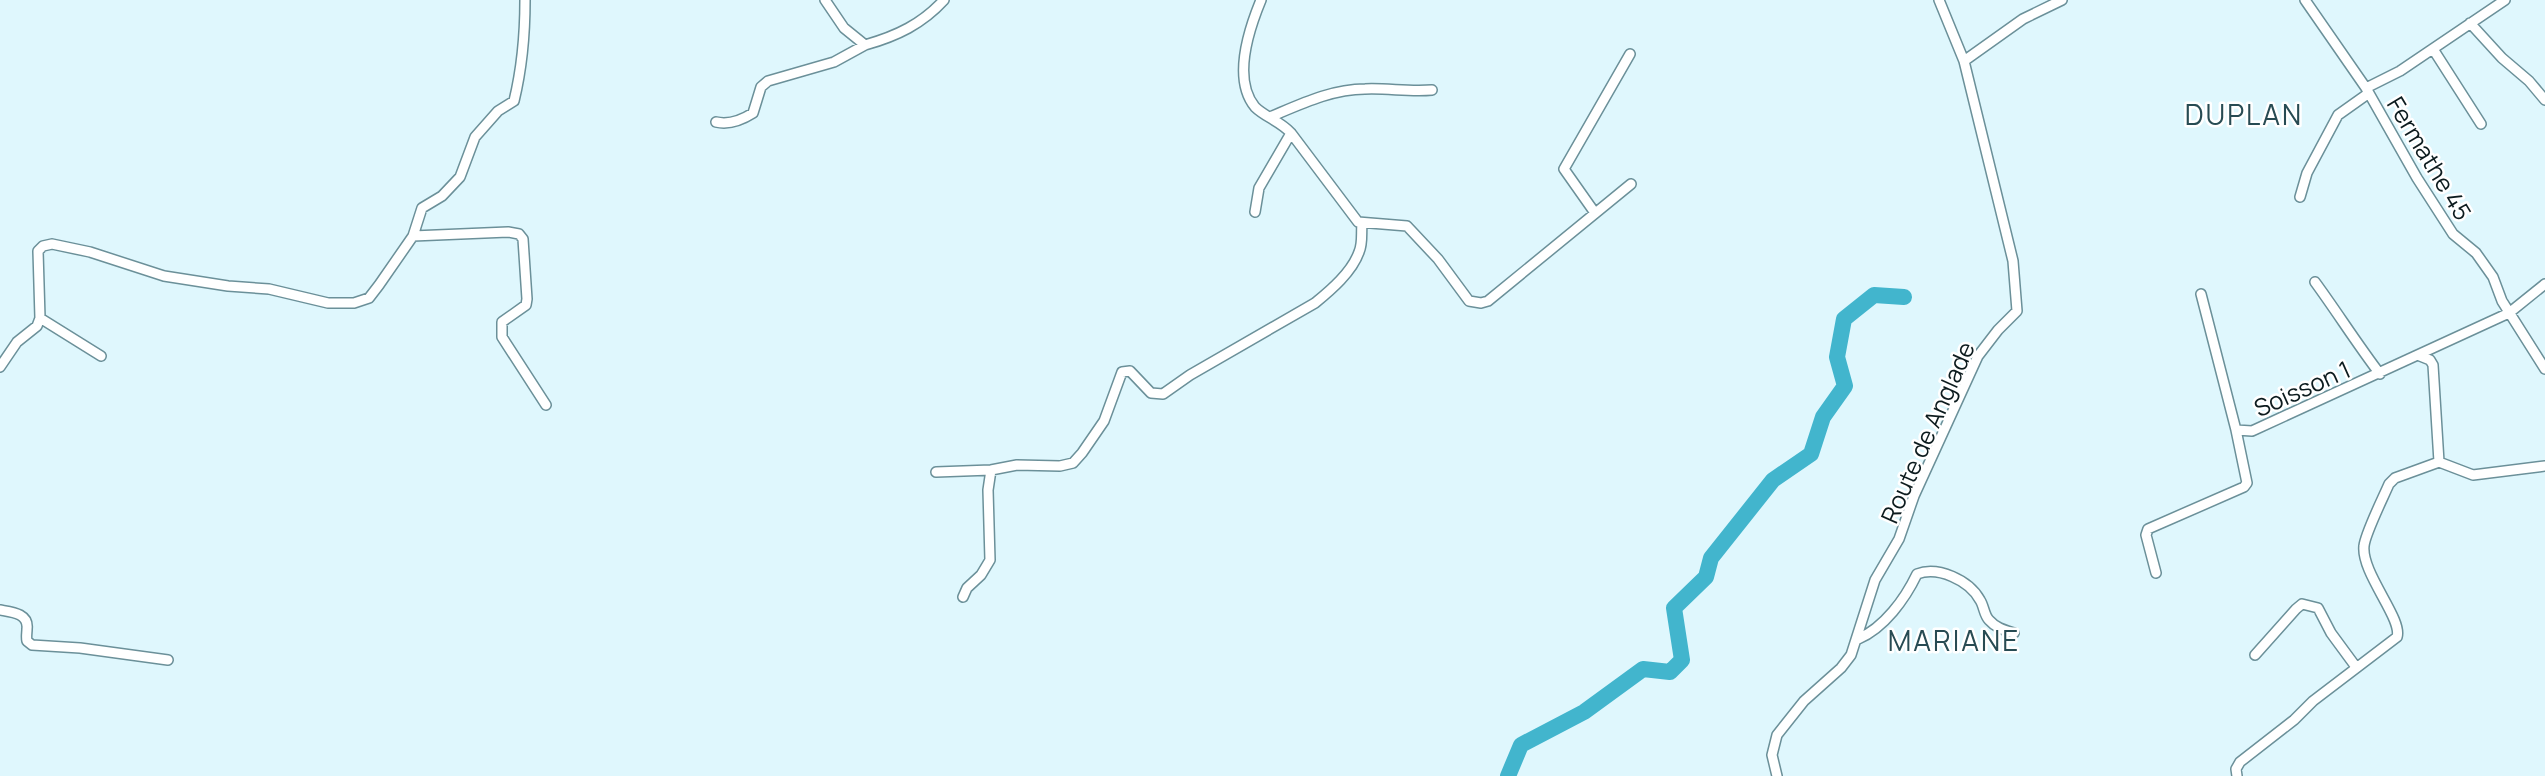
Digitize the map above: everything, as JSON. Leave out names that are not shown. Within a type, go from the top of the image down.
[{"type":"street","points":[[0,367],[17,342],[37,326],[40,318],[38,251],[43,246],[52,244],[90,252],[164,276],[269,289],[311,300],[342,304],[369,298],[413,236],[422,208],[442,196],[460,177],[475,137],[498,111],[514,101],[521,73],[525,0]]},
{"type":"street","points":[[825,0],[844,28],[865,45]]},
{"type":"street","points":[[716,122],[724,124],[753,113],[761,87],[768,81],[834,62],[865,45],[896,36],[930,15],[944,0]]},
{"type":"street","points":[[1261,0],[1250,25],[1244,79],[1250,99],[1256,107],[1278,120],[1291,132],[1353,218],[1362,224],[1407,226],[1438,259],[1469,301],[1488,301],[1631,184]]},
{"type":"street","name":"Route de Anglade","points":[[1777,776],[1772,755],[1777,735],[1804,701],[1852,655],[1875,580],[1899,539],[1914,496],[1978,356],[2017,311],[2013,261],[1964,61],[1939,0]]},
{"type":"street","points":[[1964,61],[2023,19],[2062,0]]},
{"type":"street","name":"Fermathe 45","points":[[2305,0],[2367,90],[2452,234],[2476,253],[2493,277],[2501,301],[2545,369]]},
{"type":"street","points":[[2300,197],[2307,173],[2338,115],[2367,90],[2400,71],[2505,0]]},
{"type":"street","points":[[2470,23],[2545,100]]},
{"type":"street","points":[[2433,49],[2481,124]]},
{"type":"street","points":[[1595,213],[1564,169],[1630,54]]},
{"type":"street","points":[[1270,117],[1330,93],[1367,89],[1404,92],[1432,90]]},
{"type":"street","points":[[1255,212],[1259,188],[1291,132]]},
{"type":"street","points":[[936,472],[991,470],[1017,465],[1060,466],[1073,463],[1104,421],[1122,372],[1130,371],[1151,393],[1163,394],[1200,369],[1315,303],[1328,293],[1354,262],[1360,251],[1362,224]]},
{"type":"street","points":[[413,236],[508,232],[519,234],[523,239],[526,305],[502,322],[502,337],[546,405]]},
{"type":"street","points":[[2315,282],[2335,309],[2346,330],[2380,374]]},
{"type":"street","name":"Soisson 1","points":[[2201,294],[2236,430],[2252,431],[2509,313],[2545,285]]},
{"type":"street","points":[[40,318],[101,356]]},
{"type":"street","points":[[2420,356],[2430,360],[2435,372],[2439,462]]},
{"type":"street","points":[[2157,573],[2146,535],[2148,528],[2244,487],[2247,483],[2236,430]]},
{"type":"street","points":[[2237,776],[2236,769],[2240,762],[2294,720],[2313,701],[2394,640],[2399,632],[2380,595],[2364,547],[2389,484],[2395,478],[2439,462],[2473,475],[2545,466]]},
{"type":"street","points":[[963,597],[990,560],[988,490],[991,470]]},
{"type":"street","points":[[1858,639],[1882,623],[1917,574],[1926,570],[1937,571],[1963,582],[1980,599],[1988,619],[1999,629],[2014,633]]},
{"type":"street","points":[[2255,655],[2302,604],[2318,608],[2331,633],[2356,667]]},
{"type":"street","points":[[0,610],[20,614],[26,619],[28,627],[25,635],[32,645],[80,648],[168,660]]},
{"type":"waterway","points":[[1508,776],[1521,745],[1584,712],[1643,669],[1670,672],[1682,660],[1674,608],[1706,577],[1711,558],[1773,480],[1811,454],[1823,417],[1845,386],[1837,357],[1844,319],[1874,295],[1904,297]]},
{"type":"district","name":"DUPLAN","points":[[2244,114]]},
{"type":"district","name":"MARIANE","points":[[1954,640]]}]
